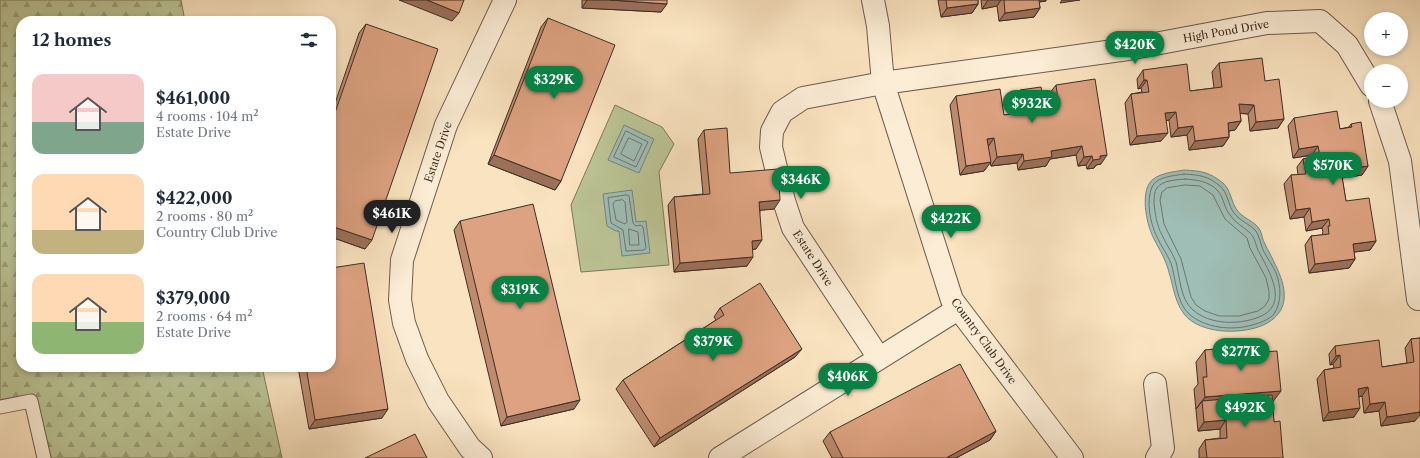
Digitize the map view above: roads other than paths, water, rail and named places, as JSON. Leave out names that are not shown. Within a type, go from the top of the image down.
[{"type":"street","name":"Estate Drive","points":[[481,458],[470,448],[438,401],[417,359],[404,323],[400,300],[402,260],[446,125],[505,0]]},
{"type":"street","name":"Country Club Drive","points":[[873,0],[878,26],[883,83],[952,300],[1072,458]]},
{"type":"street","name":"High Pond Drive","points":[[883,83],[1128,48],[1267,23],[1320,21],[1347,45],[1364,73]]},
{"type":"street","name":"Estate Drive","points":[[879,358],[793,228],[784,201],[771,147],[772,131],[782,112],[803,98],[883,83]]},
{"type":"street","points":[[1382,108],[1400,161],[1418,299]]},
{"type":"street","points":[[720,458],[958,309]]},
{"type":"street","points":[[1155,384],[1163,448],[1156,458]]},
{"type":"lane","points":[[0,407],[31,401],[44,458]]},
{"type":"water","points":[[624,125],[654,139],[639,173],[608,160]]},
{"type":"water","points":[[1184,170],[1196,171],[1214,176],[1223,183],[1228,189],[1233,203],[1239,213],[1255,224],[1260,230],[1283,284],[1283,305],[1278,314],[1269,322],[1250,329],[1238,331],[1213,330],[1192,321],[1180,308],[1175,296],[1166,263],[1149,227],[1145,196],[1149,184],[1156,177]]},
{"type":"water","points":[[632,190],[636,222],[646,221],[650,253],[622,256],[619,231],[607,226],[603,194]]}]
